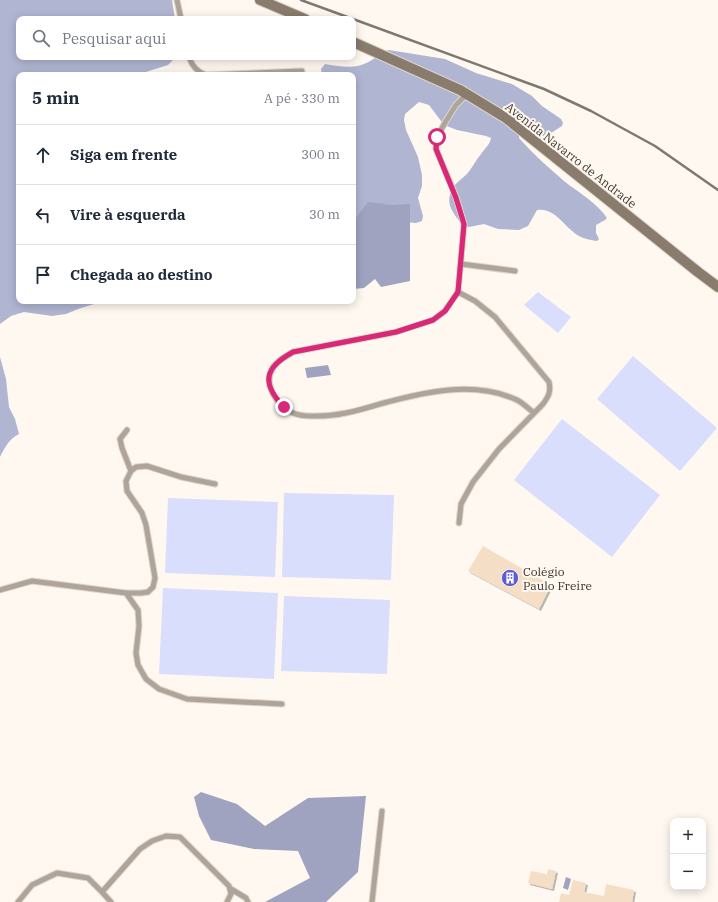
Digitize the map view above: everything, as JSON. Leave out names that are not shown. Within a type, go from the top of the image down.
[{"type":"street","points":[[260,0],[298,16]]},
{"type":"street","name":"Avenida Navarro de Andrade","points":[[356,43],[467,94],[506,118],[718,287]]},
{"type":"lane","points":[[177,0],[180,16]]},
{"type":"lane","points":[[190,60],[193,67],[200,72]]},
{"type":"lane","points":[[278,72],[302,71]]},
{"type":"lane","points":[[467,94],[456,105],[437,137],[436,149],[456,198],[464,224],[458,292],[445,311],[433,320],[396,332],[293,352],[280,359],[272,368],[268,378],[271,389],[277,399],[284,407],[294,414],[311,416],[340,415],[407,397],[438,391],[469,389],[494,392],[518,401],[534,413]]},
{"type":"lane","points":[[461,264],[515,272]]},
{"type":"lane","points":[[458,292],[475,301],[495,317],[549,382],[550,388],[549,396],[499,449],[473,482],[461,504],[459,523]]},
{"type":"lane","points":[[127,430],[120,439],[131,471]]},
{"type":"lane","points":[[0,590],[32,581],[126,593],[141,594],[148,592],[153,587],[155,578],[146,525],[142,513],[127,491],[126,481],[131,471],[136,467],[147,466],[181,477],[215,484]]},
{"type":"lane","points":[[126,593],[138,610],[139,626],[136,653],[138,665],[146,679],[159,689],[187,699],[282,704]]},
{"type":"lane","points":[[372,902],[382,811]]},
{"type":"lane","points":[[102,892],[140,849],[152,841],[166,836],[180,837],[231,889],[246,898],[248,902]]},
{"type":"lane","points":[[18,902],[32,885],[57,873],[88,878],[111,902]]},
{"type":"lane","points":[[227,902],[231,894],[231,889]]},
{"type":"shaded area","points":[[0,0],[172,0],[175,16],[16,16],[16,60],[173,60],[168,65],[146,72],[16,72],[16,304],[94,304],[66,314],[52,316],[24,312],[11,316],[0,324]]},
{"type":"shaded area","points":[[389,50],[445,59],[476,73],[512,84],[532,96],[542,106],[561,119],[563,123],[562,126],[551,133],[540,137],[523,135],[519,136],[519,138],[535,155],[564,181],[593,202],[603,212],[607,218],[596,225],[596,233],[599,239],[594,241],[579,236],[555,215],[543,210],[537,210],[528,226],[519,230],[498,229],[484,224],[469,227],[463,226],[450,207],[449,202],[451,191],[455,185],[469,172],[488,145],[491,138],[457,130],[444,125],[429,105],[419,102],[405,114],[404,120],[406,130],[418,157],[422,175],[422,186],[418,198],[423,216],[422,221],[416,223],[395,221],[356,235],[356,72],[322,72],[321,69],[325,64],[345,67],[360,66],[368,63]]},
{"type":"shaded area","points":[[368,202],[392,205],[410,204],[410,281],[381,287],[375,279],[364,288],[356,289],[356,218]]},
{"type":"shaded area","points":[[538,292],[571,317],[558,333],[524,305]]},
{"type":"shaded area","points":[[633,356],[717,428],[680,471],[597,399]]},
{"type":"shaded area","points":[[0,357],[6,379],[9,407],[15,419],[19,434],[10,441],[0,457]]},
{"type":"shaded area","points":[[328,365],[331,375],[307,378],[305,368]]},
{"type":"shaded area","points":[[562,419],[660,495],[612,557],[514,480]]},
{"type":"shaded area","points":[[284,493],[394,495],[391,580],[282,577]]},
{"type":"shaded area","points":[[168,498],[278,502],[275,577],[165,573]]},
{"type":"shaded area","points":[[163,588],[278,593],[274,679],[159,674]]},
{"type":"shaded area","points":[[284,596],[390,600],[387,674],[281,671]]},
{"type":"shaded area","points":[[201,792],[237,804],[265,826],[308,798],[366,796],[358,872],[326,902],[265,902],[310,878],[298,851],[254,849],[211,840],[199,816],[194,797]]},
{"type":"shaded area","points":[[566,877],[571,879],[568,890],[563,888]]},
{"type":"building","name":"Colégio Paulo Freire","points":[[483,546],[551,585],[539,609],[468,571]]},
{"type":"building","points":[[548,869],[556,871],[552,889],[528,883],[531,871],[547,874]]},
{"type":"building","points":[[573,880],[586,883],[584,892],[604,896],[606,884],[634,890],[632,902],[559,902],[561,893],[569,895]]},
{"type":"railway","points":[[301,0],[345,16]]},
{"type":"railway","points":[[356,20],[544,89],[591,111],[655,146],[718,190]]},
{"type":"place","name":"Colégio Paulo Freire","points":[[510,578]]},
{"type":"route","points":[[284,407],[271,389],[268,378],[272,368],[280,359],[293,352],[396,332],[433,320],[445,311],[458,292],[464,224],[456,198],[436,149],[437,137]]}]
